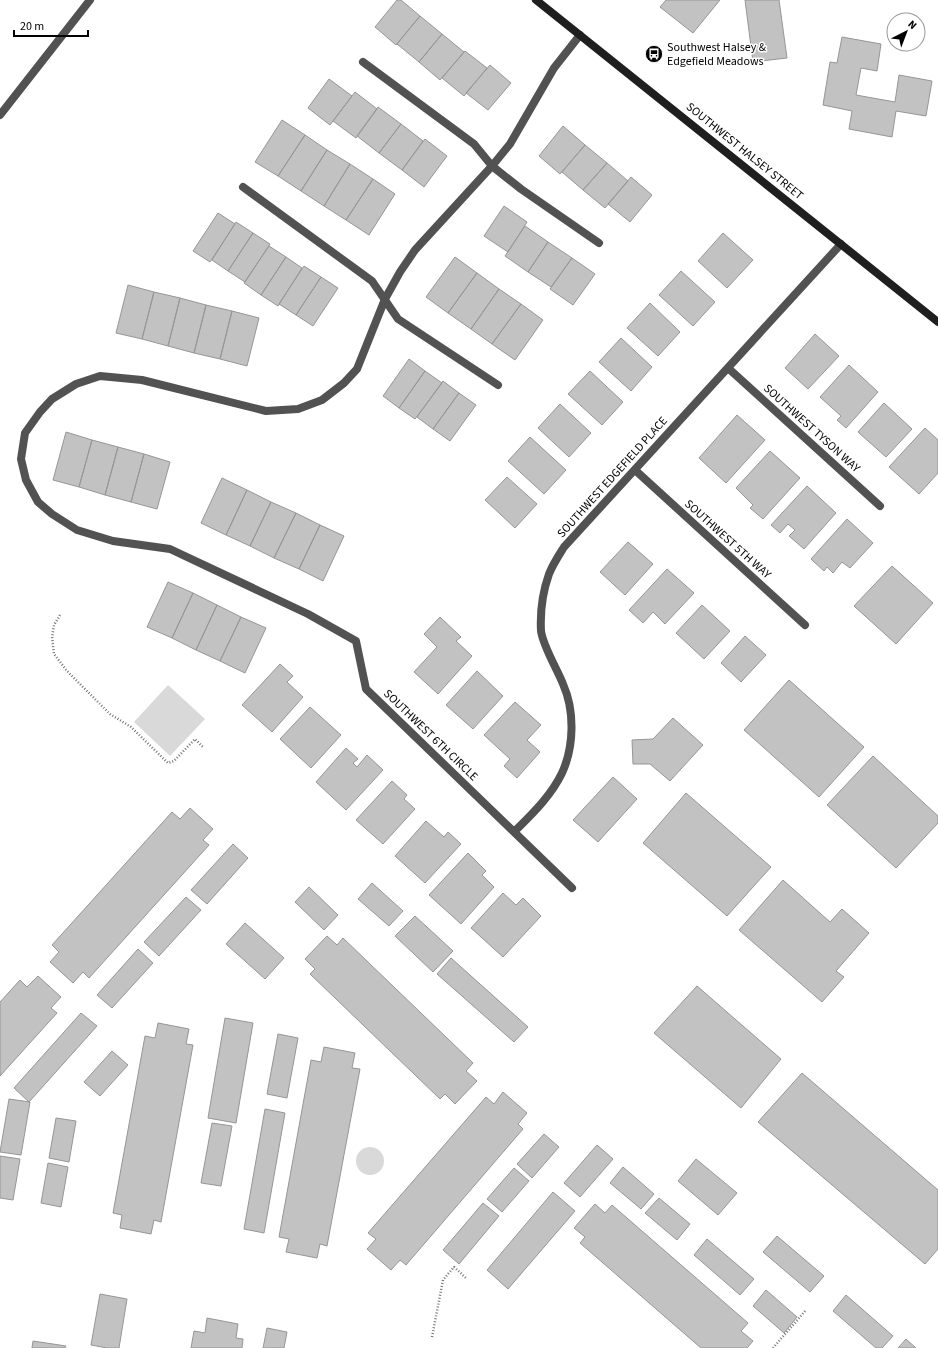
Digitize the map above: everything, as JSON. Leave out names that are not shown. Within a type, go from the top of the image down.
[{"type":"street","points":[[0,115],[90,0]]},
{"type":"street","name":"SOUTHWEST HALSEY STREET","points":[[536,0],[938,322]]},
{"type":"street","points":[[385,299],[400,272],[415,250],[492,166],[510,144],[554,68],[580,35]]},
{"type":"street","points":[[363,62],[474,144],[492,166],[521,189],[599,243]]},
{"type":"street","points":[[243,187],[372,281],[398,319],[498,385]]},
{"type":"street","name":"SOUTHWEST EDGEFIELD PLACE","points":[[514,832],[548,796],[562,772],[571,746],[571,710],[564,685],[550,658],[541,632],[542,601],[550,573],[564,547],[841,244]]},
{"type":"street","name":"SOUTHWEST 6TH CIRCLE","points":[[385,299],[357,369],[344,383],[322,400],[298,409],[266,411],[142,380],[100,376],[76,384],[52,399],[40,412],[26,434],[21,459],[26,480],[38,502],[52,514],[77,530],[113,541],[170,548],[308,614],[356,641],[366,689],[572,888]]},
{"type":"street","name":"SOUTHWEST TYSON WAY","points":[[728,368],[880,506]]},
{"type":"street","name":"SOUTHWEST 5TH WAY","points":[[635,470],[805,625]]},
{"type":"path","points":[[60,615],[54,625],[52,637],[54,654],[73,677],[110,714],[131,728],[168,763],[174,761],[195,740],[203,747]]},
{"type":"path","points":[[432,1337],[443,1280],[454,1267],[466,1278]]},
{"type":"path","points":[[773,1348],[806,1310]]},
{"type":"shaded area","points":[[168,685],[205,719],[170,756],[134,722]]},
{"type":"shaded area","points":[[370,1147],[380,1151],[384,1161],[380,1171],[370,1175],[360,1171],[356,1161],[360,1151]]},
{"type":"building","points":[[397,0],[401,0],[420,16],[396,45],[375,27]]},
{"type":"building","points":[[666,0],[720,0],[693,33],[660,7]]},
{"type":"building","points":[[745,0],[779,0],[787,58],[753,62]]},
{"type":"building","points":[[420,16],[442,34],[419,62],[397,44]]},
{"type":"building","points":[[442,34],[464,52],[440,80],[419,62]]},
{"type":"building","points":[[842,37],[881,44],[877,71],[861,68],[856,95],[895,102],[899,75],[932,81],[926,116],[896,111],[892,137],[849,129],[852,111],[823,105],[830,62],[837,63]]},
{"type":"building","points":[[465,51],[487,68],[464,96],[442,78]]},
{"type":"building","points":[[490,65],[511,83],[488,110],[466,93]]},
{"type":"building","points":[[329,79],[352,96],[330,125],[308,108]]},
{"type":"building","points":[[355,92],[377,109],[356,138],[333,121]]},
{"type":"building","points":[[378,107],[401,124],[379,153],[357,136]]},
{"type":"building","points":[[282,120],[305,135],[278,176],[255,162]]},
{"type":"building","points":[[401,124],[423,141],[402,170],[379,153]]},
{"type":"building","points":[[563,126],[585,145],[560,174],[539,156]]},
{"type":"building","points":[[305,135],[327,150],[301,191],[278,176]]},
{"type":"building","points":[[425,139],[447,156],[424,187],[402,170]]},
{"type":"building","points":[[585,145],[607,163],[583,190],[562,172]]},
{"type":"building","points":[[327,150],[350,164],[324,206],[301,191]]},
{"type":"building","points":[[607,163],[628,181],[605,208],[583,190]]},
{"type":"building","points":[[350,164],[373,179],[346,220],[324,206]]},
{"type":"building","points":[[631,177],[652,195],[630,222],[608,204]]},
{"type":"building","points":[[373,179],[395,194],[369,235],[346,220]]},
{"type":"building","points":[[504,206],[527,222],[508,252],[484,236]]},
{"type":"building","points":[[218,213],[235,224],[210,262],[193,251]]},
{"type":"building","points":[[236,222],[253,233],[228,271],[212,260]]},
{"type":"building","points":[[525,226],[548,242],[528,272],[505,256]]},
{"type":"building","points":[[253,233],[270,244],[245,282],[228,271]]},
{"type":"building","points":[[723,233],[753,260],[727,288],[698,261]]},
{"type":"building","points":[[548,242],[572,258],[551,287],[528,272]]},
{"type":"building","points":[[269,246],[286,257],[261,295],[244,283]]},
{"type":"building","points":[[286,257],[302,268],[278,306],[261,295]]},
{"type":"building","points":[[455,257],[477,273],[448,313],[426,297]]},
{"type":"building","points":[[572,258],[595,274],[573,305],[550,289]]},
{"type":"building","points":[[304,266],[321,277],[296,315],[279,304]]},
{"type":"building","points":[[681,271],[715,302],[693,326],[659,295]]},
{"type":"building","points":[[477,273],[499,289],[471,329],[448,313]]},
{"type":"building","points":[[321,277],[338,288],[313,326],[296,315]]},
{"type":"building","points":[[128,285],[154,292],[142,339],[116,333]]},
{"type":"building","points":[[499,289],[521,304],[492,344],[471,329]]},
{"type":"building","points":[[154,292],[180,298],[168,346],[142,339]]},
{"type":"building","points":[[180,298],[206,305],[194,353],[168,346]]},
{"type":"building","points":[[650,303],[680,332],[658,356],[627,328]]},
{"type":"building","points":[[521,304],[543,320],[515,360],[492,344]]},
{"type":"building","points":[[206,305],[232,311],[220,359],[194,353]]},
{"type":"building","points":[[232,311],[259,318],[247,366],[220,359]]},
{"type":"building","points":[[815,334],[839,356],[808,389],[785,368]]},
{"type":"building","points":[[621,338],[652,367],[631,391],[599,362]]},
{"type":"building","points":[[409,359],[425,371],[399,408],[383,396]]},
{"type":"building","points":[[849,365],[878,392],[846,428],[837,420],[841,416],[820,397]]},
{"type":"building","points":[[425,371],[442,383],[415,419],[399,408]]},
{"type":"building","points":[[590,371],[623,402],[602,425],[568,394]]},
{"type":"building","points":[[443,381],[459,393],[433,429],[417,417]]},
{"type":"building","points":[[459,393],[476,405],[450,441],[433,429]]},
{"type":"building","points":[[884,403],[912,429],[886,457],[858,432]]},
{"type":"building","points":[[560,404],[591,433],[569,457],[538,428]]},
{"type":"building","points":[[737,415],[765,440],[726,483],[699,458]]},
{"type":"building","points":[[925,428],[938,440],[938,473],[919,494],[889,467]]},
{"type":"building","points":[[66,432],[92,440],[79,487],[53,480]]},
{"type":"building","points":[[530,437],[566,470],[544,494],[508,461]]},
{"type":"building","points":[[92,440],[118,447],[105,495],[79,487]]},
{"type":"building","points":[[118,447],[144,454],[131,502],[105,495]]},
{"type":"building","points":[[770,451],[800,478],[763,519],[750,508],[753,505],[736,488]]},
{"type":"building","points":[[144,454],[170,462],[157,509],[131,502]]},
{"type":"building","points":[[507,477],[537,504],[515,528],[485,500]]},
{"type":"building","points":[[222,478],[247,490],[226,535],[201,523]]},
{"type":"building","points":[[807,486],[836,513],[804,549],[789,536],[795,530],[788,524],[780,533],[771,525]]},
{"type":"building","points":[[247,490],[271,502],[250,546],[226,535]]},
{"type":"building","points":[[271,502],[296,513],[274,558],[250,546]]},
{"type":"building","points":[[296,513],[320,525],[299,569],[274,558]]},
{"type":"building","points":[[847,519],[873,543],[850,568],[842,562],[833,573],[827,567],[824,571],[811,559]]},
{"type":"building","points":[[320,525],[344,536],[323,581],[299,569]]},
{"type":"building","points":[[628,542],[653,564],[625,595],[600,572]]},
{"type":"building","points":[[892,566],[933,603],[896,644],[854,606]]},
{"type":"building","points":[[667,569],[694,593],[665,624],[653,612],[643,623],[629,610]]},
{"type":"building","points":[[168,582],[193,593],[172,638],[147,627]]},
{"type":"building","points":[[193,593],[217,605],[196,650],[172,638]]},
{"type":"building","points":[[217,605],[241,617],[220,661],[196,650]]},
{"type":"building","points":[[702,605],[730,631],[704,659],[676,633]]},
{"type":"building","points":[[241,617],[266,628],[245,673],[220,661]]},
{"type":"building","points":[[440,617],[461,637],[456,641],[472,656],[438,694],[414,672],[437,647],[424,634]]},
{"type":"building","points":[[745,636],[766,655],[741,682],[721,663]]},
{"type":"building","points":[[280,664],[293,676],[287,682],[303,697],[272,732],[242,705]]},
{"type":"building","points":[[477,671],[503,696],[473,729],[446,705]]},
{"type":"building","points":[[789,680],[864,747],[819,797],[744,730]]},
{"type":"building","points":[[515,702],[541,725],[527,740],[540,752],[517,778],[504,766],[510,759],[484,735]]},
{"type":"building","points":[[310,707],[341,735],[311,768],[280,739]]},
{"type":"building","points":[[673,718],[703,745],[670,781],[650,764],[633,764],[632,740],[653,739]]},
{"type":"building","points":[[346,748],[358,759],[353,763],[357,767],[367,755],[383,770],[346,810],[316,782]]},
{"type":"building","points":[[873,756],[938,816],[938,823],[896,868],[827,805]]},
{"type":"building","points":[[613,777],[637,799],[598,842],[573,820]]},
{"type":"building","points":[[392,781],[407,795],[404,799],[415,809],[383,844],[356,820]]},
{"type":"building","points":[[686,793],[771,867],[727,916],[643,843]]},
{"type":"building","points":[[190,808],[213,829],[203,840],[209,845],[89,978],[83,972],[73,983],[50,962],[59,952],[52,945],[172,812],[180,819]]},
{"type":"building","points":[[426,821],[444,837],[448,832],[461,844],[425,883],[395,856]]},
{"type":"building","points":[[233,844],[248,858],[207,904],[191,890]]},
{"type":"building","points":[[468,853],[486,871],[482,875],[494,887],[461,924],[429,895]]},
{"type":"building","points":[[783,880],[830,922],[842,909],[869,933],[836,971],[844,977],[822,1002],[739,930]]},
{"type":"building","points":[[372,883],[403,911],[389,926],[358,899]]},
{"type":"building","points":[[309,887],[338,915],[324,930],[295,902]]},
{"type":"building","points":[[503,893],[516,905],[523,898],[541,916],[503,957],[471,928]]},
{"type":"building","points":[[186,897],[201,910],[159,956],[144,942]]},
{"type":"building","points":[[415,916],[453,951],[433,972],[395,936]]},
{"type":"building","points":[[245,923],[284,958],[265,979],[226,944]]},
{"type":"building","points":[[327,936],[337,945],[343,938],[473,1063],[466,1071],[477,1081],[455,1104],[445,1094],[440,1099],[310,974],[315,969],[305,959]]},
{"type":"building","points":[[138,949],[153,963],[112,1008],[97,995]]},
{"type":"building","points":[[451,958],[528,1027],[514,1042],[437,974]]},
{"type":"building","points":[[38,976],[61,997],[51,1008],[57,1013],[0,1076],[0,1002],[20,980],[27,987]]},
{"type":"building","points":[[697,986],[781,1059],[741,1108],[654,1033]]},
{"type":"building","points":[[81,1013],[97,1026],[29,1102],[14,1088]]},
{"type":"building","points":[[225,1018],[253,1023],[236,1123],[208,1118]]},
{"type":"building","points":[[158,1023],[189,1029],[186,1044],[193,1045],[161,1222],[154,1220],[151,1234],[120,1228],[122,1215],[113,1213],[145,1036],[155,1038]]},
{"type":"building","points":[[278,1034],[298,1038],[287,1098],[267,1094]]},
{"type":"building","points":[[324,1047],[355,1053],[352,1068],[360,1069],[327,1246],[320,1244],[317,1258],[286,1252],[289,1239],[279,1237],[311,1060],[321,1062]]},
{"type":"building","points":[[112,1051],[128,1065],[100,1096],[84,1082]]},
{"type":"building","points":[[802,1073],[938,1190],[938,1249],[925,1264],[758,1122]]},
{"type":"building","points":[[503,1092],[527,1113],[518,1124],[523,1129],[406,1265],[400,1260],[391,1270],[367,1249],[376,1239],[368,1233],[486,1097],[494,1104]]},
{"type":"building","points":[[9,1099],[30,1102],[21,1155],[0,1152]]},
{"type":"building","points":[[265,1109],[285,1113],[264,1233],[244,1229]]},
{"type":"building","points":[[56,1118],[76,1121],[69,1162],[49,1158]]},
{"type":"building","points":[[212,1123],[232,1126],[221,1186],[201,1183]]},
{"type":"building","points":[[544,1134],[559,1147],[532,1178],[517,1164]]},
{"type":"building","points":[[597,1145],[613,1159],[580,1197],[564,1183]]},
{"type":"building","points":[[0,1156],[20,1159],[13,1200],[0,1198]]},
{"type":"building","points":[[696,1159],[737,1193],[718,1215],[678,1181]]},
{"type":"building","points":[[48,1163],[68,1167],[61,1207],[41,1203]]},
{"type":"building","points":[[623,1167],[654,1194],[641,1209],[610,1183]]},
{"type":"building","points":[[514,1168],[529,1181],[502,1212],[487,1199]]},
{"type":"building","points":[[553,1192],[575,1211],[508,1289],[487,1270]]},
{"type":"building","points":[[659,1198],[690,1224],[677,1240],[645,1213]]},
{"type":"building","points":[[483,1203],[499,1216],[459,1264],[443,1250]]},
{"type":"building","points":[[595,1204],[605,1213],[612,1205],[748,1323],[741,1331],[753,1341],[747,1348],[701,1348],[580,1243],[585,1237],[574,1228]]},
{"type":"building","points":[[777,1236],[824,1276],[810,1292],[763,1252]]},
{"type":"building","points":[[707,1239],[754,1279],[740,1295],[694,1255]]},
{"type":"building","points":[[766,1290],[797,1317],[784,1333],[753,1306]]},
{"type":"building","points":[[100,1294],[127,1299],[119,1348],[107,1348],[91,1345]]},
{"type":"building","points":[[846,1295],[893,1336],[882,1348],[876,1348],[833,1311]]},
{"type":"building","points":[[207,1318],[238,1324],[236,1338],[243,1339],[242,1348],[191,1348],[194,1331],[205,1333]]},
{"type":"building","points":[[267,1328],[287,1332],[284,1348],[263,1348]]},
{"type":"building","points":[[906,1339],[916,1348],[898,1348]]},
{"type":"building","points":[[33,1341],[66,1346],[65,1348],[32,1348]]},
{"type":"place","name":"Southwest Halsey & Edgefield Meadows","points":[[654,54]]}]
